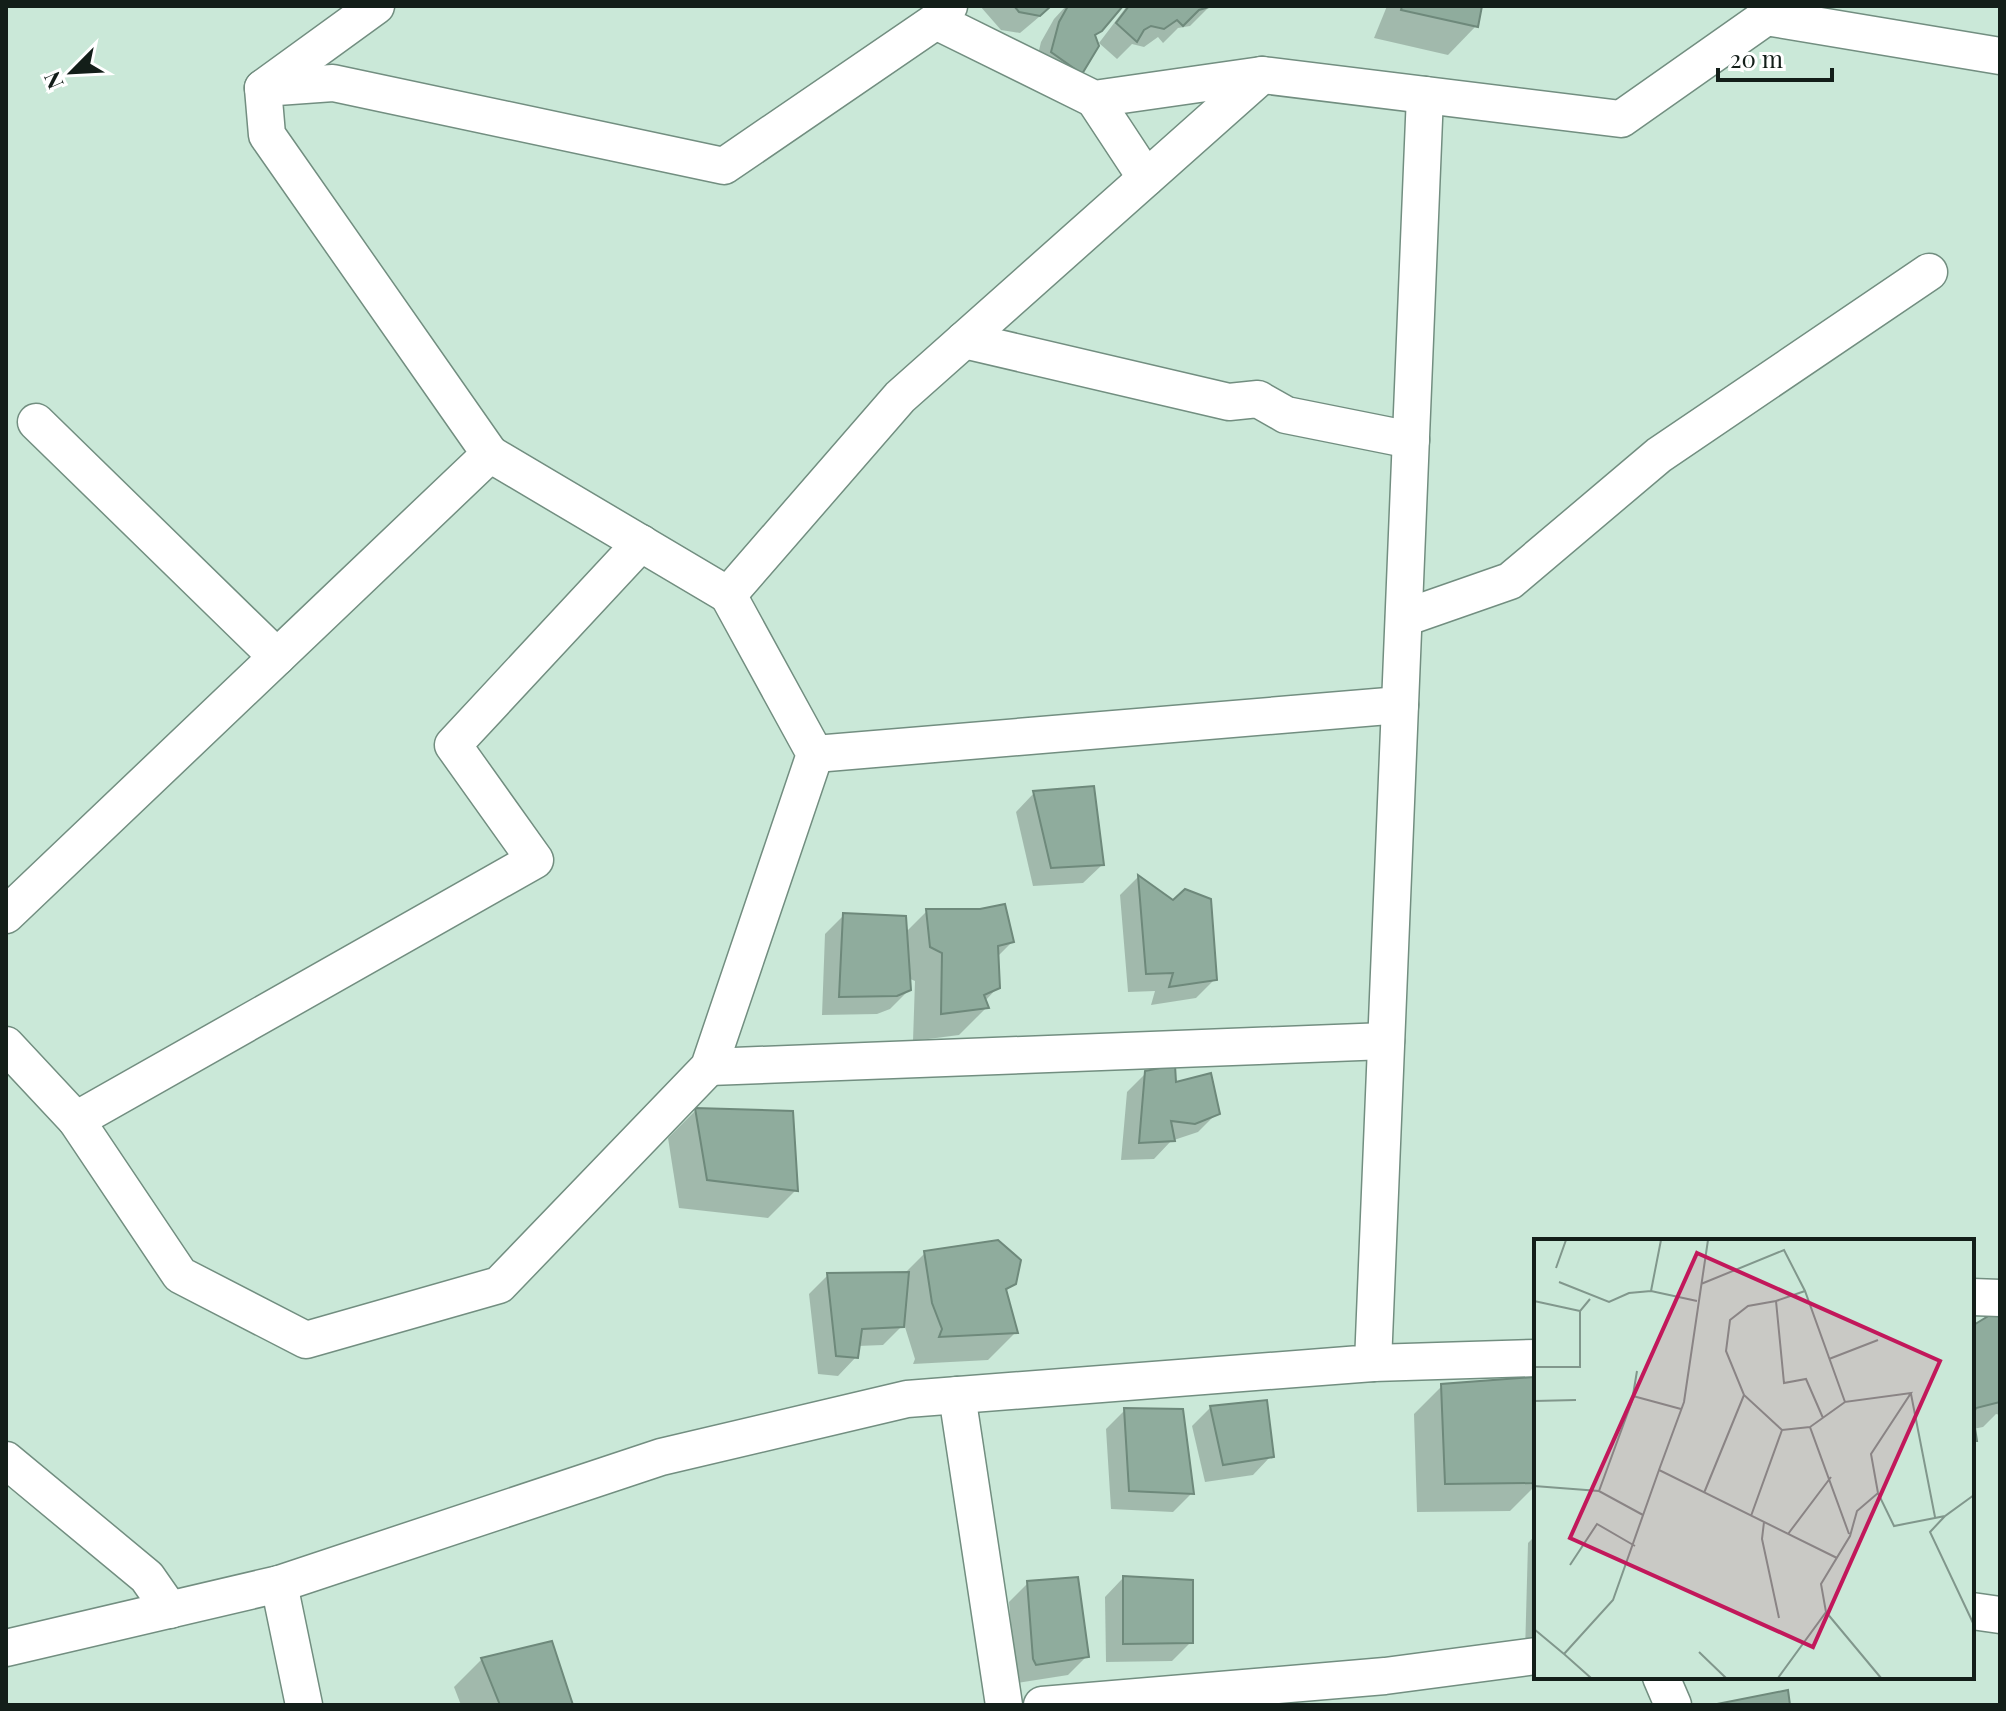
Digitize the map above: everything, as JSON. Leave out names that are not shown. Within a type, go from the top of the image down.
[{"type":"street","points":[[263,88],[376,6]]},
{"type":"street","points":[[1094,99],[1262,75],[1621,119],[1769,11],[2000,56]]},
{"type":"street","points":[[263,88],[333,83],[724,166],[942,13],[1094,99],[1146,178]]},
{"type":"street","points":[[728,595],[900,397],[1262,75]]},
{"type":"street","points":[[6,1045],[76,1120],[180,1275],[306,1340],[499,1285],[709,1067],[815,754],[728,595],[490,454],[267,135],[263,88]]},
{"type":"street","points":[[1373,1363],[1425,95]]},
{"type":"street","points":[[1404,618],[1510,581],[1659,455],[1929,272]]},
{"type":"street","points":[[964,340],[1229,402],[1258,399],[1286,415],[1411,440]]},
{"type":"street","points":[[36,422],[277,657]]},
{"type":"street","points":[[6,915],[490,454]]},
{"type":"street","points":[[76,1120],[535,860],[453,745],[641,543]]},
{"type":"street","points":[[815,754],[1400,705]]},
{"type":"street","points":[[709,1067],[1386,1041]]},
{"type":"street","points":[[1974,1297],[2000,1298]]},
{"type":"street","points":[[6,1648],[279,1584],[661,1457],[907,1399],[1373,1363],[1534,1358]]},
{"type":"street","points":[[957,1395],[1004,1705]]},
{"type":"street","points":[[6,1460],[147,1577],[170,1610]]},
{"type":"street","points":[[279,1584],[304,1705]]},
{"type":"street","points":[[1974,1611],[2000,1615]]},
{"type":"street","points":[[1042,1705],[1385,1676],[1534,1656]]},
{"type":"street","points":[[1662,1679],[1673,1705]]},
{"type":"building","points":[[1014,6],[1051,6],[1040,16],[1019,12]]},
{"type":"building","points":[[1068,6],[1123,6],[1095,35],[1099,46],[1082,74],[1051,52],[1059,22]]},
{"type":"building","points":[[1129,6],[1212,6],[1199,10],[1183,26],[1177,20],[1164,29],[1151,26],[1144,30],[1137,42],[1116,23]]},
{"type":"building","points":[[1402,6],[1482,6],[1478,27],[1401,10]]},
{"type":"building","points":[[1094,786],[1104,865],[1051,868],[1033,791]]},
{"type":"building","points":[[1138,875],[1173,900],[1185,889],[1211,899],[1217,980],[1169,987],[1173,973],[1146,974]]},
{"type":"building","points":[[1005,904],[1014,942],[998,946],[1000,988],[984,995],[989,1008],[941,1014],[942,953],[930,947],[926,909],[980,909]]},
{"type":"building","points":[[843,913],[906,916],[911,990],[897,996],[839,997]]},
{"type":"building","points":[[1175,1065],[1176,1082],[1211,1073],[1220,1114],[1195,1124],[1171,1121],[1175,1141],[1139,1143],[1145,1071]]},
{"type":"building","points":[[695,1108],[793,1111],[798,1191],[707,1180]]},
{"type":"building","points":[[998,1240],[1021,1260],[1016,1284],[1006,1289],[1018,1333],[939,1337],[942,1329],[932,1303],[924,1251]]},
{"type":"building","points":[[909,1272],[904,1327],[862,1329],[858,1358],[836,1356],[827,1273]]},
{"type":"building","points":[[1990,1315],[2000,1316],[2000,1402],[1976,1408],[1974,1413],[1974,1325]]},
{"type":"building","points":[[1534,1377],[1534,1483],[1445,1484],[1441,1384]]},
{"type":"building","points":[[1267,1400],[1274,1457],[1223,1465],[1210,1406]]},
{"type":"building","points":[[1124,1408],[1183,1409],[1194,1494],[1129,1491]]},
{"type":"building","points":[[1123,1576],[1193,1580],[1193,1643],[1123,1644]]},
{"type":"building","points":[[1078,1577],[1089,1657],[1036,1665],[1027,1581]]},
{"type":"building","points":[[552,1641],[573,1705],[500,1705],[481,1658]]},
{"type":"building","points":[[1788,1690],[1790,1705],[1712,1705]]}]
